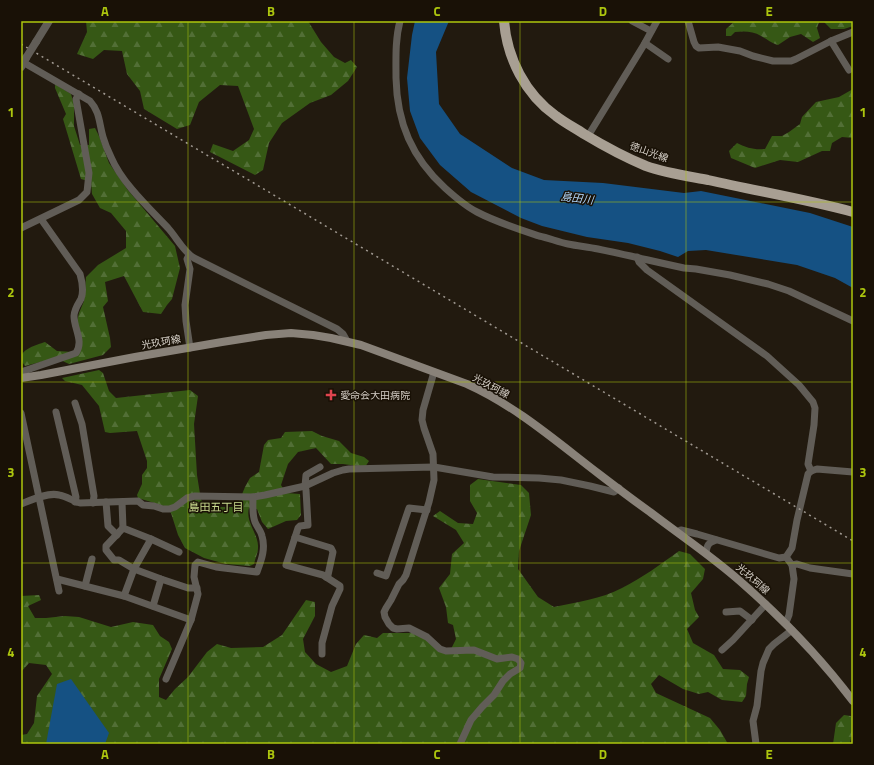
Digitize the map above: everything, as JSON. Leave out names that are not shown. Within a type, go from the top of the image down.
[{"type":"main road","name":"徳山光線","points":[[504,21],[505,35],[511,56],[528,89],[541,104],[556,116],[617,153],[647,166],[672,173],[853,212]]},
{"type":"main road","name":"光玖珂線","points":[[21,378],[266,335],[291,333],[347,341],[434,372],[477,389],[506,405],[706,553],[740,580],[766,604],[810,649],[852,696]]},
{"type":"street","points":[[49,21],[23,62],[90,100],[95,107],[103,138],[111,158],[118,170],[145,204],[169,229],[189,255],[337,329],[344,334],[347,341]]},
{"type":"street","points":[[400,21],[397,37],[396,91],[399,112],[406,134],[413,150],[424,166],[457,199],[476,212],[516,229],[567,244],[637,257],[684,268],[730,275],[768,284],[789,291],[853,321]]},
{"type":"street","points":[[632,21],[651,31]]},
{"type":"street","points":[[588,136],[657,21]]},
{"type":"street","points":[[688,21],[694,42],[696,46],[700,48],[718,47],[740,51],[772,61],[791,61],[853,32]]},
{"type":"street","points":[[831,41],[849,70]]},
{"type":"street","points":[[645,43],[668,59]]},
{"type":"street","points":[[21,228],[78,200],[87,192],[89,172],[76,99],[79,94]]},
{"type":"street","points":[[21,372],[76,353],[79,349],[80,343],[74,323],[74,314],[82,294],[80,274],[41,218]]},
{"type":"street","points":[[189,255],[187,259],[190,270],[185,305],[190,348]]},
{"type":"street","points":[[637,257],[639,262],[647,270],[767,356],[799,385],[814,402],[814,419],[808,464],[811,471]]},
{"type":"street","points":[[434,372],[423,410],[422,420],[433,454],[434,480],[406,575],[399,584],[384,612],[385,618],[393,628],[410,628],[427,637],[440,649],[474,650],[497,658],[512,657],[518,659],[521,663],[520,668],[510,674],[503,681],[494,695],[471,720],[460,744]]},
{"type":"street","points":[[75,404],[82,424],[94,496],[93,503]]},
{"type":"street","points":[[56,412],[76,502]]},
{"type":"street","points":[[21,413],[58,579],[59,591]]},
{"type":"street","points":[[320,467],[306,475],[305,486],[308,525],[300,526],[298,528],[286,565],[326,577],[340,586],[332,606],[322,643],[322,654]]},
{"type":"street","points":[[21,504],[39,497],[53,494],[60,495],[80,503],[138,501],[143,504],[169,509],[175,507],[187,498],[195,496],[253,497],[305,486],[343,470],[434,468],[493,477],[560,480],[614,492],[619,488]]},
{"type":"street","points":[[677,532],[681,530],[779,558],[786,557],[792,548],[808,474],[817,469],[853,472]]},
{"type":"street","points":[[166,679],[191,620],[198,594],[198,588],[194,577],[195,565],[198,562],[216,567],[257,572],[262,559],[263,546],[262,535],[255,522],[253,497]]},
{"type":"street","points":[[106,502],[108,526],[117,535]]},
{"type":"street","points":[[122,502],[124,528],[106,546],[106,550],[114,560],[119,560],[134,569],[161,579],[188,588],[198,588]]},
{"type":"street","points":[[377,573],[386,576],[409,508],[426,510]]},
{"type":"street","points":[[124,528],[151,538],[179,552]]},
{"type":"street","points":[[295,537],[331,548],[332,552],[328,575],[326,577]]},
{"type":"street","points":[[124,596],[134,569],[151,538]]},
{"type":"street","points":[[706,553],[707,546],[710,542],[716,540]]},
{"type":"street","points":[[784,622],[787,620],[789,615],[794,579],[792,565],[786,557]]},
{"type":"street","points":[[85,586],[92,559]]},
{"type":"street","points":[[792,565],[797,564],[810,568],[853,574]]},
{"type":"street","points":[[58,579],[124,596],[191,620]]},
{"type":"street","points":[[153,606],[161,579]]},
{"type":"street","points":[[722,650],[766,604]]},
{"type":"street","points":[[726,612],[740,611],[752,620]]},
{"type":"street","points":[[756,744],[754,721],[763,663],[769,649],[792,630]]},
{"type":"green space","points":[[86,21],[308,21],[321,42],[334,57],[345,63],[351,60],[357,67],[348,81],[331,95],[310,103],[282,123],[269,143],[263,170],[255,175],[210,152],[213,144],[233,151],[249,140],[254,129],[238,86],[220,85],[199,102],[190,125],[177,129],[144,109],[140,91],[127,74],[122,51],[104,50],[93,59],[77,54],[87,32]]},
{"type":"green space","points":[[735,21],[853,21],[853,26],[844,29],[831,29],[824,22],[819,22],[817,28],[820,38],[813,42],[801,34],[790,37],[778,45],[752,32],[735,32],[731,36],[726,36],[726,29]]},
{"type":"green space","points":[[55,84],[71,94],[74,104],[74,126],[80,145],[89,145],[89,129],[95,128],[109,163],[127,189],[175,246],[180,268],[172,299],[161,314],[143,312],[124,276],[105,282],[108,301],[103,307],[111,347],[103,355],[69,364],[56,358],[25,366],[22,361],[23,353],[31,347],[45,342],[57,351],[73,352],[81,349],[77,321],[84,301],[86,277],[98,265],[126,248],[126,231],[111,213],[100,208],[92,194],[91,182],[81,179],[63,119],[66,114],[55,88]]},
{"type":"green space","points":[[853,89],[853,138],[842,137],[832,143],[830,151],[822,151],[798,162],[780,160],[755,168],[731,158],[729,151],[737,143],[751,148],[765,149],[772,136],[782,136],[800,124],[802,117],[816,102],[839,97]]},
{"type":"green space","points":[[99,370],[103,373],[109,391],[116,398],[190,390],[198,396],[194,424],[197,475],[201,500],[208,507],[234,507],[238,504],[250,478],[259,472],[264,445],[268,440],[281,438],[285,432],[312,431],[322,436],[339,441],[351,453],[364,457],[369,461],[365,467],[331,464],[316,448],[298,452],[288,464],[281,485],[286,493],[300,494],[301,515],[297,520],[286,521],[268,529],[262,522],[257,509],[249,508],[248,513],[250,523],[258,543],[258,550],[254,564],[250,566],[226,564],[204,558],[185,548],[178,535],[171,513],[164,506],[138,498],[137,495],[142,484],[142,475],[147,468],[147,461],[137,431],[105,432],[99,406],[82,385],[65,381],[62,378]]},
{"type":"green space","points":[[478,479],[521,485],[529,493],[531,515],[519,551],[518,569],[538,597],[554,607],[589,600],[614,592],[644,575],[679,551],[690,554],[705,569],[703,579],[691,593],[695,610],[699,617],[687,629],[693,643],[714,655],[723,669],[740,670],[749,677],[746,696],[742,702],[722,700],[708,692],[699,694],[683,689],[659,675],[651,684],[656,693],[710,718],[720,730],[728,744],[21,744],[21,735],[27,734],[34,723],[37,696],[52,674],[46,665],[29,663],[21,672],[21,596],[39,595],[41,600],[28,606],[35,618],[65,616],[79,617],[111,627],[133,622],[153,625],[160,636],[169,642],[172,649],[159,679],[159,697],[166,700],[188,677],[207,652],[217,644],[231,648],[263,647],[282,635],[306,600],[315,602],[315,616],[303,639],[305,652],[316,664],[331,672],[347,666],[356,644],[364,635],[377,638],[383,633],[413,633],[450,651],[456,639],[453,625],[448,623],[446,607],[439,588],[450,574],[452,554],[464,543],[456,530],[433,516],[440,511],[458,523],[473,524],[477,513],[470,501],[470,485]]},
{"type":"green space","points":[[844,715],[851,716],[853,722],[851,744],[833,744],[836,723]]},
{"type":"water","name":"島田川","points":[[415,21],[449,21],[436,52],[439,104],[460,134],[512,168],[544,180],[603,183],[684,193],[701,191],[810,213],[853,227],[853,288],[835,278],[797,265],[706,250],[688,251],[678,257],[628,243],[587,237],[542,226],[521,218],[471,192],[440,165],[420,138],[410,111],[407,78]]},
{"type":"water","points":[[71,679],[109,733],[105,744],[46,744],[57,684]]},
{"type":"railway","points":[[21,44],[853,541]]},
{"type":"place","name":"愛命会大田病院","points":[[331,395]]},
{"type":"district","name":"島田五丁目","points":[[216,507]]}]
